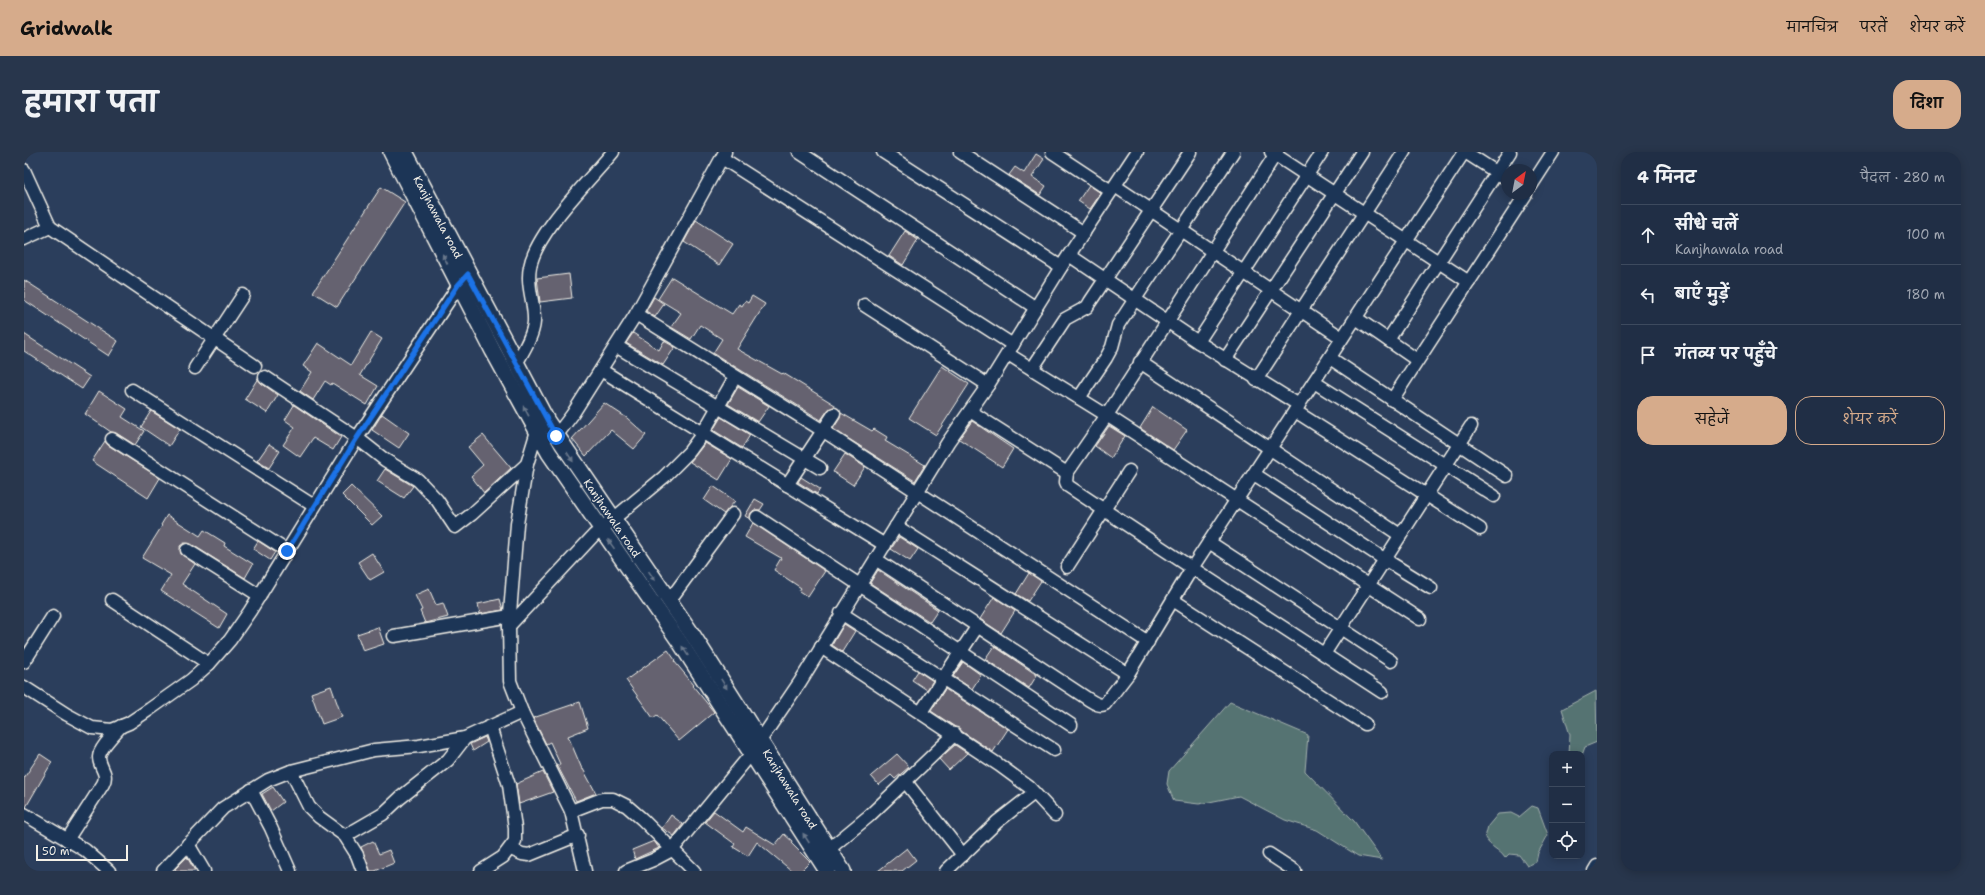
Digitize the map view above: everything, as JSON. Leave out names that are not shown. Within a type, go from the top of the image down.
[{"type":"main road","name":"Kanjhawala road","points":[[391,152],[463,279],[516,364],[607,524],[751,754],[828,871]]},
{"type":"main road","name":"Kanjhawala road","points":[[405,152],[463,279],[549,453],[669,601],[843,871]]},
{"type":"street","points":[[516,364],[532,330],[533,315],[528,283],[530,266],[535,253],[552,225],[614,152]]},
{"type":"street","points":[[799,152],[1036,308]]},
{"type":"street","points":[[883,152],[1061,267]]},
{"type":"street","points":[[960,152],[1084,233]]},
{"type":"street","points":[[1052,152],[1151,211],[1342,338]]},
{"type":"street","points":[[1032,369],[1065,319],[1087,307],[1190,152]]},
{"type":"street","points":[[1079,398],[1109,352],[1118,325],[1233,152]]},
{"type":"street","points":[[1198,342],[1322,152]]},
{"type":"street","points":[[1225,360],[1362,152]]},
{"type":"street","points":[[1256,380],[1404,152]]},
{"type":"street","points":[[877,560],[1096,704],[1101,706],[1105,704],[1128,674],[1192,568],[1465,152],[1501,175]]},
{"type":"street","points":[[1506,164],[1510,152]]},
{"type":"street","points":[[1537,177],[1553,152]]},
{"type":"street","points":[[626,871],[653,860],[672,850],[751,754],[822,647],[841,613],[877,560],[916,492],[988,385],[1061,267],[1136,153]]},
{"type":"street","points":[[1382,692],[1068,486],[1066,482],[1067,473],[1107,415],[1274,153],[1306,176],[1469,282]]},
{"type":"street","points":[[556,436],[566,425],[636,314],[723,155],[1010,350],[1032,369],[1107,415],[1420,619]]},
{"type":"street","points":[[24,170],[50,227],[254,366]]},
{"type":"street","points":[[1388,340],[1438,263],[1501,177]]},
{"type":"street","points":[[1392,400],[1522,200]]},
{"type":"street","points":[[24,239],[50,227]]},
{"type":"street","points":[[1069,255],[1480,529]]},
{"type":"street","points":[[24,687],[66,714],[92,728],[112,730],[129,723],[172,694],[209,664],[230,640],[260,596],[357,438],[463,279]]},
{"type":"street","points":[[195,368],[242,296]]},
{"type":"street","points":[[864,305],[988,385]]},
{"type":"street","points":[[636,314],[823,431],[1148,642]]},
{"type":"street","points":[[1356,318],[1417,360]]},
{"type":"street","points":[[616,346],[820,468]]},
{"type":"street","points":[[1330,358],[1507,476]]},
{"type":"street","points":[[1140,362],[1400,535]]},
{"type":"street","points":[[601,370],[703,432],[884,546]]},
{"type":"street","points":[[265,377],[357,438],[386,460],[425,486],[456,527],[527,464]]},
{"type":"street","points":[[394,636],[510,621],[607,524],[669,473],[689,452],[703,432],[735,377]]},
{"type":"street","points":[[1314,382],[1494,496]]},
{"type":"street","points":[[132,390],[314,506]]},
{"type":"street","points":[[970,411],[1067,473]]},
{"type":"street","points":[[787,485],[834,414]]},
{"type":"street","points":[[1324,654],[1367,585],[1471,426]]},
{"type":"street","points":[[537,431],[527,464],[517,524],[510,621],[510,681],[522,712],[571,811],[578,835],[585,871]]},
{"type":"street","points":[[112,439],[287,551]]},
{"type":"street","points":[[1067,567],[1129,471]]},
{"type":"street","points":[[1254,474],[1384,560],[1431,588]]},
{"type":"street","points":[[669,601],[732,514]]},
{"type":"street","points":[[758,516],[861,584],[959,652],[1071,724]]},
{"type":"street","points":[[896,526],[1128,674]]},
{"type":"street","points":[[1209,542],[1391,661]]},
{"type":"street","points":[[187,550],[260,596]]},
{"type":"street","points":[[112,600],[209,664]]},
{"type":"street","points":[[1173,600],[1365,724]]},
{"type":"street","points":[[841,613],[1054,750]]},
{"type":"street","points":[[24,662],[54,616]]},
{"type":"street","points":[[920,712],[977,627]]},
{"type":"street","points":[[822,647],[955,734],[1020,780],[1055,815]]},
{"type":"street","points":[[163,871],[224,808],[268,780],[291,771],[374,750],[419,746],[465,738],[522,712]]},
{"type":"street","points":[[67,840],[106,779],[99,757],[101,751],[121,726]]},
{"type":"street","points":[[480,871],[503,857],[515,841],[512,802],[504,764],[490,727]]},
{"type":"street","points":[[829,849],[869,816],[955,734]]},
{"type":"street","points":[[345,836],[384,814],[400,798],[448,760],[465,738]]},
{"type":"street","points":[[291,771],[309,807],[319,817],[345,836],[357,855],[363,871]]},
{"type":"street","points":[[906,781],[963,855]]},
{"type":"street","points":[[252,790],[272,828],[290,871]]},
{"type":"street","points":[[946,871],[997,822],[1034,793]]},
{"type":"street","points":[[571,811],[602,799],[613,799],[627,806],[661,837],[694,871]]},
{"type":"street","points":[[24,814],[85,850],[109,871]]},
{"type":"street","points":[[511,848],[522,854],[529,855],[578,835]]},
{"type":"street","points":[[188,844],[204,871]]},
{"type":"street","points":[[1269,854],[1296,871]]},
{"type":"street","points":[[1594,871],[1597,866]]},
{"type":"green space","points":[[1596,691],[1597,742],[1585,747],[1584,751],[1569,751],[1570,735],[1562,709]]},
{"type":"green space","points":[[1230,702],[1308,735],[1305,771],[1354,821],[1382,860],[1358,856],[1317,830],[1285,820],[1239,796],[1199,804],[1174,801],[1167,784],[1169,771]]},
{"type":"green space","points":[[1532,806],[1538,808],[1548,835],[1538,853],[1536,862],[1527,866],[1519,855],[1509,854],[1505,858],[1485,838],[1488,826],[1498,814],[1511,813],[1519,817]]},
{"type":"building","points":[[1036,154],[1044,159],[1032,177],[1046,186],[1040,195],[1009,175],[1015,167],[1024,173]]},
{"type":"building","points":[[1089,185],[1101,193],[1090,209],[1078,201]]},
{"type":"building","points":[[381,187],[405,202],[337,307],[313,292]]},
{"type":"building","points":[[696,220],[733,244],[719,265],[684,242]]},
{"type":"building","points":[[905,231],[918,240],[903,265],[889,256]]},
{"type":"building","points":[[569,274],[572,298],[540,302],[537,278]]},
{"type":"building","points":[[672,277],[732,314],[739,304],[742,306],[745,301],[748,303],[752,296],[765,304],[737,349],[782,374],[783,373],[835,405],[834,407],[828,410],[821,420],[713,353],[722,339],[700,325],[691,339],[671,327],[681,313],[658,299]]},
{"type":"building","points":[[24,280],[118,341],[109,356],[24,300]]},
{"type":"building","points":[[654,297],[664,304],[655,317],[646,311]]},
{"type":"building","points":[[371,332],[382,339],[360,375],[378,386],[367,405],[332,383],[331,385],[325,381],[313,400],[300,391],[312,372],[303,366],[318,343],[351,365]]},
{"type":"building","points":[[633,333],[659,350],[664,341],[675,347],[663,365],[626,343]]},
{"type":"building","points":[[24,334],[90,377],[82,389],[24,351]]},
{"type":"building","points":[[942,366],[969,384],[936,435],[909,418]]},
{"type":"building","points":[[258,378],[261,383],[278,395],[267,413],[245,399]]},
{"type":"building","points":[[738,387],[769,406],[758,422],[728,404]]},
{"type":"building","points":[[99,391],[127,409],[122,417],[144,431],[135,445],[116,433],[111,432],[85,414]]},
{"type":"building","points":[[604,403],[627,418],[646,435],[634,449],[611,430],[586,456],[572,439]]},
{"type":"building","points":[[294,405],[341,437],[333,450],[313,438],[300,457],[283,445],[295,427],[285,420]]},
{"type":"building","points":[[1153,407],[1187,430],[1173,450],[1140,428]]},
{"type":"building","points":[[151,411],[180,429],[169,446],[141,427]]},
{"type":"building","points":[[841,413],[872,431],[874,429],[887,437],[885,441],[925,465],[915,481],[833,429],[840,418]]},
{"type":"building","points":[[382,414],[409,433],[399,448],[372,430]]},
{"type":"building","points":[[721,417],[750,435],[742,448],[713,430]]},
{"type":"building","points":[[972,421],[1013,449],[1002,467],[959,439]]},
{"type":"building","points":[[1109,426],[1125,436],[1111,458],[1095,446]]},
{"type":"building","points":[[483,435],[511,468],[484,493],[471,476],[483,465],[468,447]]},
{"type":"building","points":[[105,441],[108,445],[160,478],[148,498],[92,461]]},
{"type":"building","points":[[705,443],[732,459],[719,480],[690,462]]},
{"type":"building","points":[[269,444],[280,451],[269,468],[257,461]]},
{"type":"building","points":[[845,454],[865,467],[853,485],[833,472]]},
{"type":"building","points":[[385,469],[413,486],[404,498],[377,481]]},
{"type":"building","points":[[801,477],[820,489],[817,494],[798,482]]},
{"type":"building","points":[[351,486],[382,516],[372,525],[342,495]]},
{"type":"building","points":[[713,486],[735,501],[724,514],[704,500]]},
{"type":"building","points":[[755,499],[764,504],[760,510],[754,510],[751,513],[750,519],[745,516]]},
{"type":"building","points":[[167,515],[200,536],[204,530],[225,543],[224,546],[253,564],[245,578],[191,544],[184,543],[180,546],[181,554],[195,564],[182,584],[227,614],[219,628],[161,591],[171,575],[142,558],[162,526],[161,525]]},
{"type":"building","points":[[753,523],[825,571],[808,597],[799,591],[801,588],[774,570],[781,558],[745,537]]},
{"type":"building","points":[[899,537],[918,549],[910,561],[891,549]]},
{"type":"building","points":[[258,541],[275,552],[270,560],[253,549]]},
{"type":"building","points":[[372,553],[384,572],[370,580],[358,562]]},
{"type":"building","points":[[878,570],[938,610],[930,622],[870,583]]},
{"type":"building","points":[[1029,573],[1041,581],[1028,601],[1016,594]]},
{"type":"building","points":[[429,589],[436,605],[443,603],[448,617],[425,623],[420,611],[422,610],[415,595]]},
{"type":"building","points":[[994,597],[1015,611],[1001,633],[980,619]]},
{"type":"building","points":[[500,599],[503,610],[480,614],[478,604]]},
{"type":"building","points":[[844,624],[855,631],[842,652],[832,645]]},
{"type":"building","points":[[378,627],[384,644],[363,651],[357,634]]},
{"type":"building","points":[[994,646],[1037,675],[1029,688],[985,659]]},
{"type":"building","points":[[668,650],[675,660],[674,661],[714,712],[679,741],[657,715],[653,718],[626,680]]},
{"type":"building","points":[[963,662],[981,675],[972,689],[953,676]]},
{"type":"building","points":[[918,671],[933,681],[927,690],[912,680]]},
{"type":"building","points":[[331,686],[342,717],[322,724],[311,693]]},
{"type":"building","points":[[945,689],[1008,729],[993,752],[931,711]]},
{"type":"building","points":[[580,702],[588,728],[568,736],[582,769],[596,793],[576,801],[557,765],[560,764],[550,742],[546,744],[533,718]]},
{"type":"building","points":[[485,737],[487,742],[473,751],[470,744]]},
{"type":"building","points":[[955,745],[967,753],[949,770],[939,759]]},
{"type":"building","points":[[40,754],[52,762],[26,807],[24,807],[24,778]]},
{"type":"building","points":[[897,754],[909,767],[895,779],[891,775],[879,785],[871,776]]},
{"type":"building","points":[[543,772],[553,792],[519,804],[516,784]]},
{"type":"building","points":[[273,787],[283,802],[271,811],[262,794]]},
{"type":"building","points":[[714,811],[743,832],[746,827],[775,845],[784,834],[810,862],[801,871],[792,871],[757,842],[748,856],[733,847],[735,844],[705,822]]},
{"type":"building","points":[[671,815],[683,824],[674,836],[662,828]]},
{"type":"building","points":[[373,841],[379,854],[389,850],[394,863],[375,871],[370,871],[361,847]]},
{"type":"building","points":[[654,841],[659,848],[635,859],[632,850]]},
{"type":"building","points":[[907,848],[916,860],[902,871],[878,871]]},
{"type":"building","points":[[187,857],[195,871],[177,871],[175,869]]},
{"type":"route","points":[[287,551],[357,438],[458,285],[468,274],[556,436]]}]
